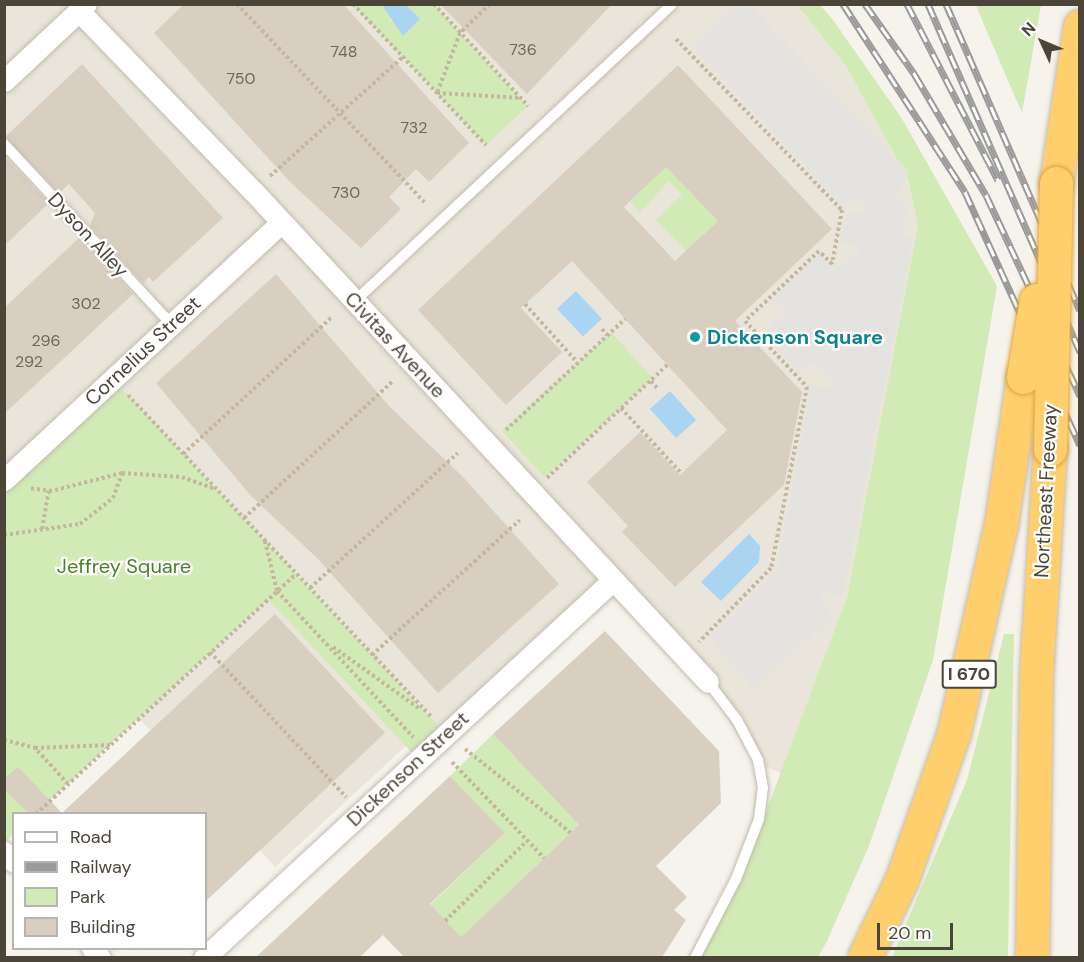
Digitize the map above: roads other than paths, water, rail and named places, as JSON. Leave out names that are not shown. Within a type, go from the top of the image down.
[{"type":"highway","name":"Northeast Freeway","points":[[1032,957],[1036,675],[1050,449],[1056,183],[1080,26]]},
{"type":"highway","name":"I 670","points":[[864,957],[902,879],[954,732],[1001,524],[1056,183]]},
{"type":"street","name":"Civitas Avenue","points":[[82,8],[708,682]]},
{"type":"street","points":[[4,81],[82,8]]},
{"type":"street","name":"Cornelius Street","points":[[4,480],[282,222]]},
{"type":"street","name":"Dickenson Street","points":[[204,957],[613,580]]},
{"type":"lane","points":[[355,301],[672,4]]},
{"type":"lane","name":"Dyson Alley","points":[[4,144],[171,324]]},
{"type":"lane","points":[[695,957],[736,879],[759,819],[763,788],[758,760],[737,720],[708,682]]},
{"type":"water","points":[[382,5],[406,5],[420,19],[403,36]]},
{"type":"water","points":[[576,291],[602,319],[583,337],[557,309]]},
{"type":"water","points":[[670,391],[696,420],[676,438],[650,409]]},
{"type":"water","points":[[749,534],[760,546],[759,562],[721,601],[701,582]]},
{"type":"railway","points":[[843,4],[965,192],[1080,445]]},
{"type":"railway","points":[[865,4],[915,75],[986,195],[1080,396]]},
{"type":"railway","points":[[907,4],[998,180]]},
{"type":"railway","points":[[928,4],[1080,352]]},
{"type":"railway","points":[[946,4],[1080,310]]},
{"type":"place","name":"Dickenson Square","points":[[695,337]]},
{"type":"park label","name":"Jeffrey Square","points":[[124,566]]}]
